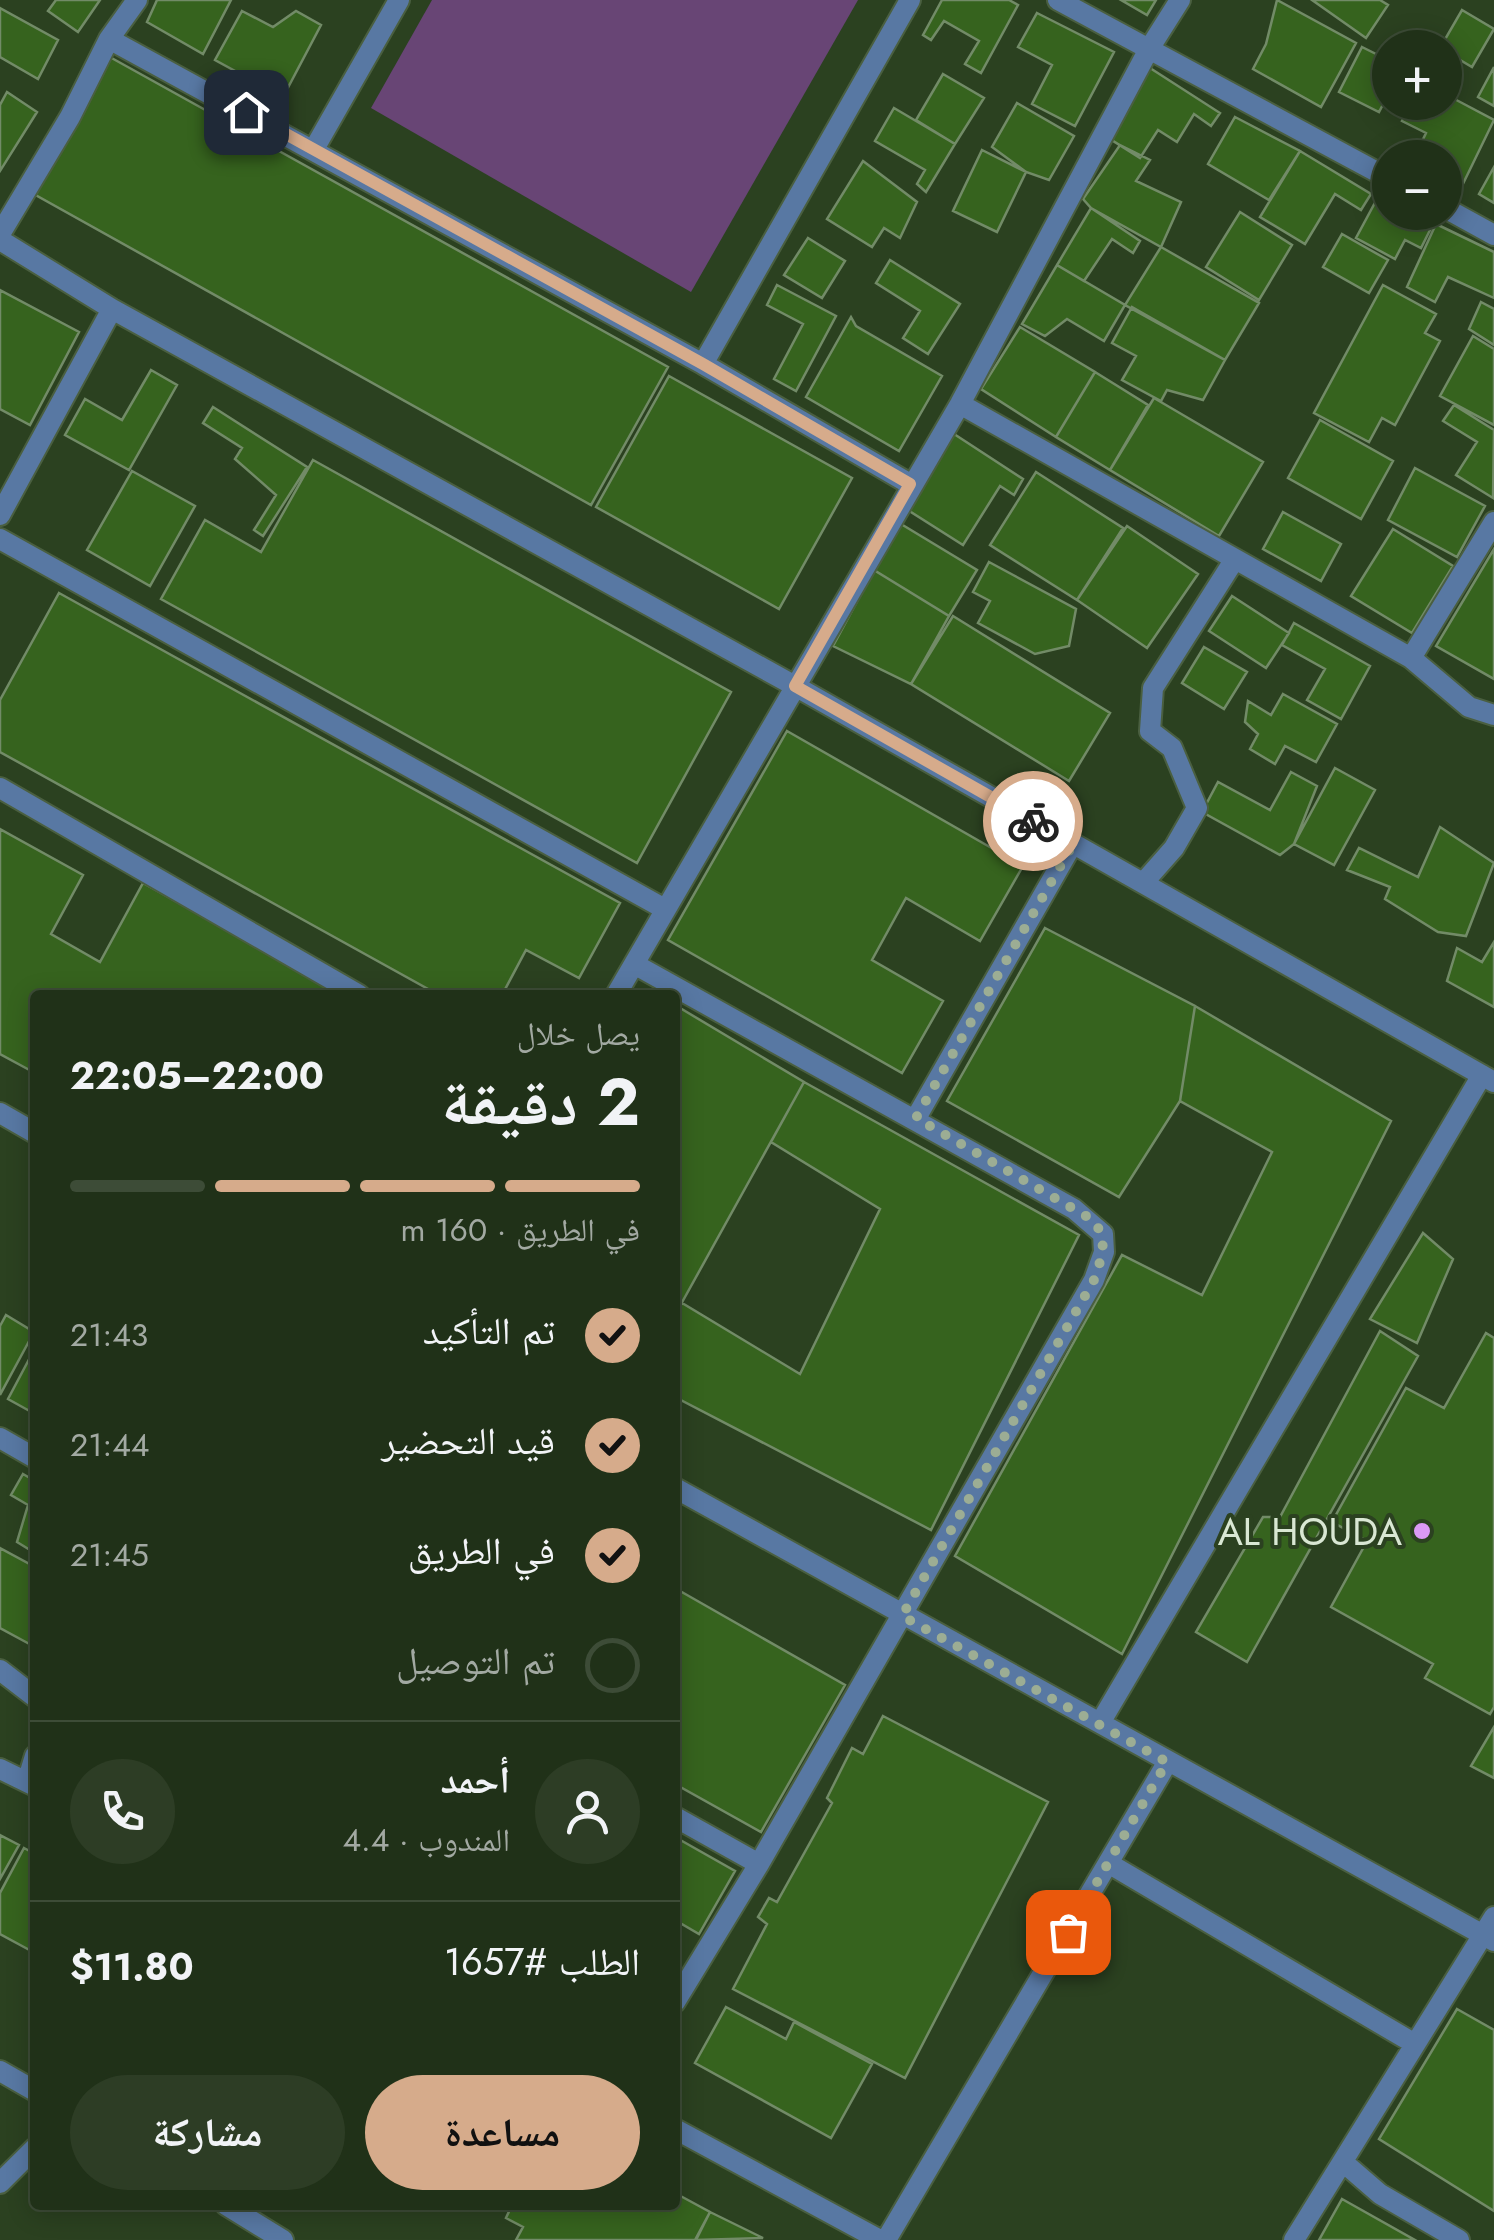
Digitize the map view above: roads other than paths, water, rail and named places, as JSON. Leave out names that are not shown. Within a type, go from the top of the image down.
[{"type":"street","points":[[137,0],[109,38],[70,117],[0,237],[112,308],[795,686],[1488,1079],[1100,1723]]},
{"type":"street","points":[[314,149],[399,0]]},
{"type":"street","points":[[703,364],[910,0]]},
{"type":"street","points":[[1058,0],[1372,169]]},
{"type":"street","points":[[619,990],[960,404],[1149,49],[1180,0]]},
{"type":"street","points":[[109,38],[703,364],[910,484]]},
{"type":"street","points":[[1462,217],[1494,235]]},
{"type":"street","points":[[0,515],[112,308]]},
{"type":"street","points":[[960,404],[1233,562],[1411,658],[1469,706],[1494,714]]},
{"type":"street","points":[[1411,658],[1494,522]]},
{"type":"street","points":[[0,539],[664,908]]},
{"type":"street","points":[[1144,882],[1174,848],[1197,808],[1172,748],[1150,731],[1153,688],[1233,562]]},
{"type":"street","points":[[0,788],[349,990]]},
{"type":"street","points":[[916,1118],[1073,844]]},
{"type":"street","points":[[634,964],[1093,1220],[1103,1234],[1104,1252],[1094,1280],[902,1616],[680,1994]]},
{"type":"street","points":[[0,1114],[30,1130]]},
{"type":"street","points":[[0,1438],[30,1455]]},
{"type":"street","points":[[680,1491],[1167,1762],[1490,1931],[1294,2240]]},
{"type":"street","points":[[0,1670],[30,1693]]},
{"type":"street","points":[[680,2132],[883,2240],[1167,1762]]},
{"type":"street","points":[[0,1769],[30,1784]]},
{"type":"street","points":[[680,1819],[759,1864]]},
{"type":"street","points":[[1108,1863],[1415,2044]]},
{"type":"street","points":[[0,2072],[30,2087]]},
{"type":"street","points":[[0,2184],[30,2153]]},
{"type":"street","points":[[1342,2162],[1380,2194],[1459,2240]]},
{"type":"street","points":[[234,2210],[283,2240]]},
{"type":"place","name":"AL HOUDA","points":[[1422,1531]]}]
